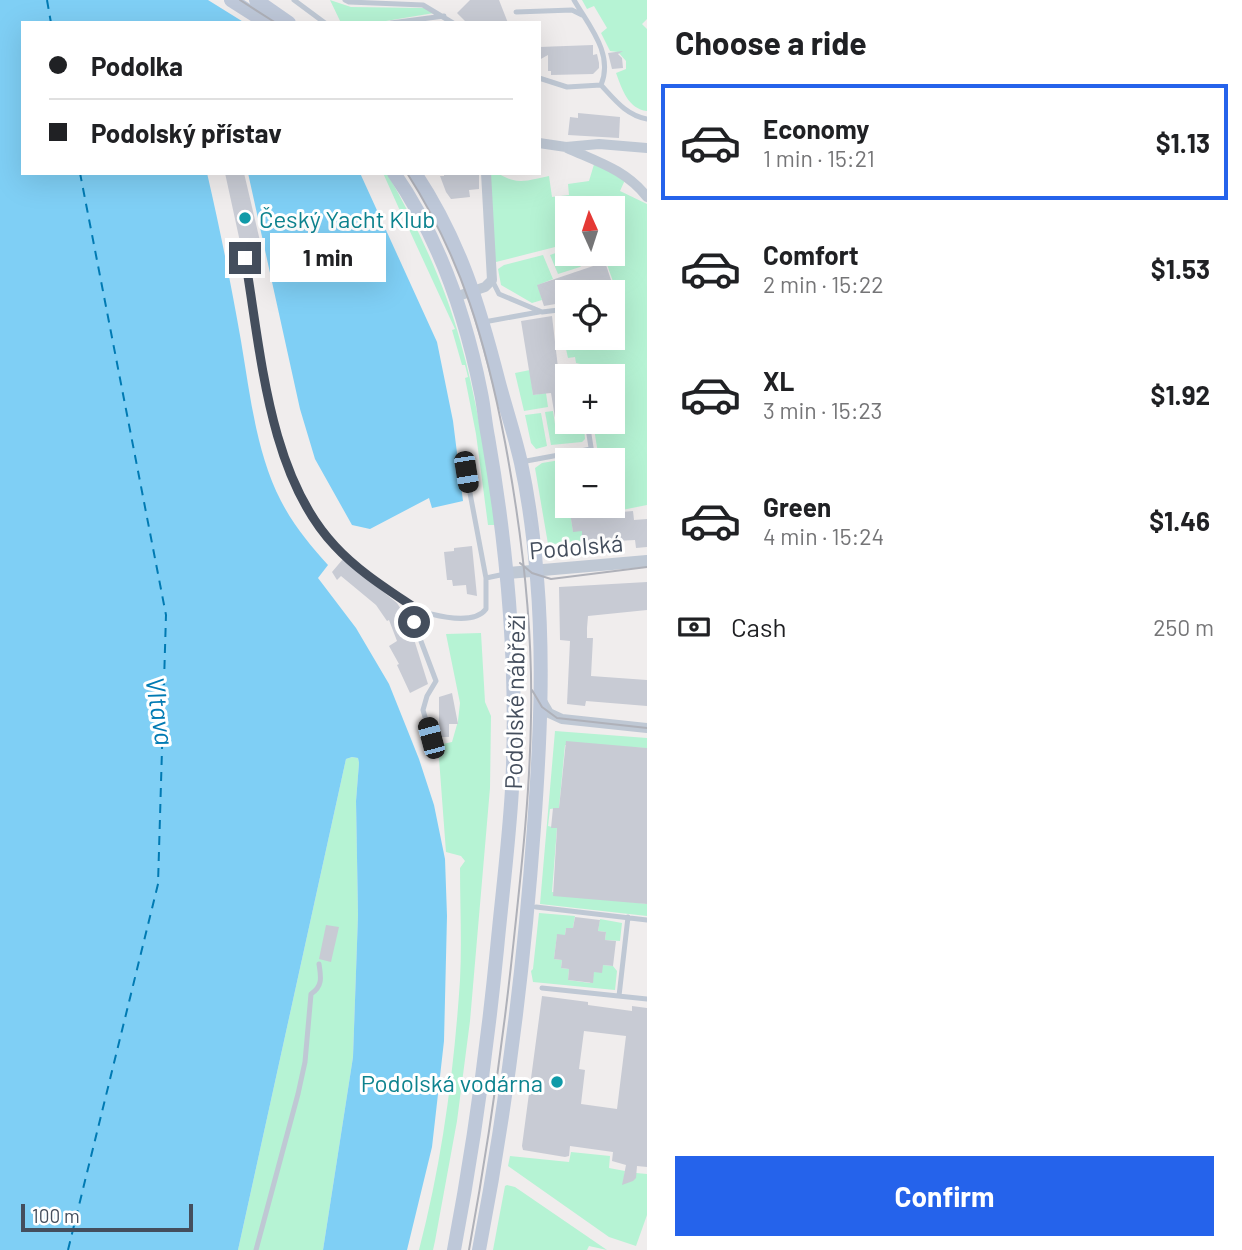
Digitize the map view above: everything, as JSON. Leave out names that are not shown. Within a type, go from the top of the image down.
[{"type":"main road","points":[[231,0],[264,21]]},
{"type":"main road","points":[[256,0],[286,21]]},
{"type":"main road","name":"Podolské nábřeží","points":[[395,175],[429,234],[455,297],[482,396],[508,573],[513,717],[512,790],[492,997],[471,1165],[454,1250]]},
{"type":"main road","name":"Podolské nábřeží","points":[[416,175],[457,246],[484,322],[521,462],[536,570],[541,696],[530,887],[518,998],[494,1169],[479,1250]]},
{"type":"street","points":[[541,143],[566,148],[622,172],[635,182],[647,197]]},
{"type":"street","points":[[566,148],[599,144],[647,148]]},
{"type":"street","points":[[455,297],[485,287],[492,279],[486,175]]},
{"type":"street","name":"Podolská","points":[[508,573],[647,562]]},
{"type":"street","points":[[541,696],[543,706],[549,713],[562,719],[647,728]]},
{"type":"lane","points":[[294,0],[322,21]]},
{"type":"lane","points":[[345,0],[423,5],[450,21]]},
{"type":"lane","points":[[574,0],[604,54],[606,72],[601,85]]},
{"type":"lane","points":[[516,12],[572,10],[583,15]]},
{"type":"lane","points":[[406,21],[444,16]]},
{"type":"lane","points":[[541,79],[568,87],[601,85],[625,110],[636,117],[647,119]]},
{"type":"lane","points":[[245,258],[271,412],[295,485],[320,528],[355,566],[415,608],[433,614],[477,617],[486,609],[486,578],[466,472]]},
{"type":"lane","points":[[492,279],[499,294],[542,312]]},
{"type":"lane","points":[[484,322],[555,310]]},
{"type":"lane","points":[[521,462],[555,456]]},
{"type":"lane","points":[[486,578],[508,573]]},
{"type":"lane","points":[[415,608],[414,622],[436,681],[427,696],[424,710],[431,738]]},
{"type":"lane","points":[[536,907],[647,920]]},
{"type":"lane","points":[[619,996],[628,918]]},
{"type":"lane","points":[[256,1250],[299,1094],[305,1062],[311,994],[318,989],[321,979],[319,964]]},
{"type":"lane","points":[[542,988],[647,999]]},
{"type":"green space","points":[[330,0],[351,7],[425,8],[434,13],[386,21],[340,21]]},
{"type":"green space","points":[[582,0],[647,0],[647,19],[642,24],[647,29],[647,111],[635,106],[627,97],[616,73],[626,69],[626,61],[618,52],[610,51],[601,33],[607,28],[594,6],[587,9]]},
{"type":"green space","points":[[595,161],[625,180],[620,191],[647,204],[647,505],[625,509],[625,448],[597,448],[595,434],[625,434],[625,364],[576,363],[575,357],[568,358],[566,350],[625,350],[625,280],[612,280],[608,266],[625,266],[625,196],[560,196],[569,195],[568,184],[589,181]]},
{"type":"green space","points":[[384,175],[388,175],[419,234],[453,318],[466,363],[476,409],[495,525],[488,525],[476,434],[465,378],[468,377],[452,330],[455,329],[407,225],[410,223],[405,212],[401,213]]},
{"type":"green space","points":[[490,175],[517,181],[549,176],[552,197],[555,197],[555,247],[496,262],[488,275]]},
{"type":"green space","points":[[555,253],[555,266],[581,266],[558,274],[550,255]]},
{"type":"green space","points":[[543,255],[553,279],[538,285],[542,300],[532,303],[501,285],[498,269]]},
{"type":"green space","points":[[530,370],[533,395],[546,393],[548,407],[524,411],[515,373]]},
{"type":"green space","points":[[553,411],[555,434],[585,434],[585,439],[582,442],[551,445],[545,412]]},
{"type":"green space","points":[[541,413],[547,446],[536,449],[531,443],[525,415]]},
{"type":"green space","points":[[555,461],[555,518],[571,518],[573,531],[582,531],[582,543],[548,544],[535,468],[542,463]]},
{"type":"green space","points":[[481,633],[485,702],[491,716],[490,788],[470,1021],[457,1121],[433,1250],[419,1250],[446,1116],[460,980],[460,868],[465,861],[461,856],[446,852],[438,745],[452,742],[460,703],[446,634]]},
{"type":"green space","points":[[555,731],[647,738],[647,748],[565,745],[559,808],[550,809],[548,826],[557,828],[552,892],[647,904],[647,916],[540,904]]},
{"type":"green space","points":[[358,758],[359,763],[356,801],[358,915],[353,1057],[323,1250],[238,1250],[346,759]]},
{"type":"green space","points":[[539,913],[575,916],[573,928],[566,928],[565,935],[557,935],[554,959],[562,960],[561,968],[569,969],[568,980],[590,983],[594,972],[603,965],[613,966],[617,971],[615,990],[533,982],[531,971]]},
{"type":"green space","points":[[600,919],[622,923],[620,941],[605,940],[606,932],[598,931]]},
{"type":"green space","points":[[571,1152],[610,1156],[609,1168],[625,1171],[623,1183],[636,1173],[647,1174],[647,1215],[636,1246],[609,1237],[508,1166],[510,1156],[569,1162]]},
{"type":"green space","points":[[507,1185],[515,1187],[607,1250],[589,1246],[587,1250],[493,1250]]},
{"type":"water","name":"Vltava","points":[[0,0],[208,0],[242,21],[21,21],[21,175],[207,175],[265,463],[291,519],[328,565],[318,578],[356,628],[389,684],[434,805],[445,859],[447,916],[444,1041],[432,1147],[407,1250],[323,1250],[353,1057],[358,915],[356,801],[359,763],[358,758],[352,757],[346,759],[238,1250],[0,1250]]},
{"type":"water","points":[[248,175],[361,175],[437,342],[453,421],[463,501],[432,508],[429,498],[370,529],[352,525],[315,459],[300,409]]},
{"type":"building","points":[[470,0],[499,0],[507,21],[465,21],[457,13]]},
{"type":"building","points":[[593,45],[593,55],[597,54],[599,68],[593,74],[551,75],[551,71],[548,71],[548,55],[541,59],[541,47]]},
{"type":"building","points":[[623,51],[618,54],[622,58],[623,68],[612,69],[608,53]]},
{"type":"building","points":[[578,113],[620,117],[619,138],[568,135],[570,117],[578,118]]},
{"type":"building","name":"Český Yacht Klub","points":[[225,175],[244,175],[260,241],[256,242],[257,247],[242,251]]},
{"type":"building","points":[[479,175],[479,189],[469,190],[470,197],[451,199],[440,176]]},
{"type":"building","points":[[593,266],[606,266],[611,280],[555,280],[555,304],[544,306],[537,285]]},
{"type":"building","points":[[552,316],[558,364],[555,364],[555,418],[551,393],[533,395],[521,321]]},
{"type":"building","points":[[633,511],[634,520],[647,519],[647,547],[636,548],[635,540],[582,543],[582,531],[573,532],[571,518],[625,518],[625,512]]},
{"type":"building","points":[[472,546],[477,596],[467,594],[466,585],[453,586],[452,580],[447,580],[444,552]]},
{"type":"building","points":[[343,559],[397,603],[406,617],[428,684],[410,693],[389,646],[397,641],[389,620],[387,621],[376,605],[341,576],[337,580],[332,572]]},
{"type":"building","points":[[647,582],[647,610],[588,616],[587,638],[593,638],[591,676],[647,680],[647,706],[586,701],[585,706],[567,704],[570,641],[560,640],[559,587]]},
{"type":"building","points":[[452,693],[458,724],[449,724],[449,737],[439,737],[439,697]]},
{"type":"building","points":[[566,741],[647,748],[647,904],[553,896],[557,828],[551,828],[553,808],[559,808]]},
{"type":"building","points":[[575,917],[600,920],[598,931],[606,932],[605,940],[616,941],[613,966],[603,965],[602,973],[594,972],[593,983],[568,980],[569,969],[561,968],[562,960],[554,959],[557,934],[565,935],[566,928],[573,928]]},
{"type":"building","points":[[326,925],[339,927],[331,962],[319,959]]},
{"type":"building","name":"Podolská vodárna","points":[[542,996],[632,1011],[632,1006],[647,1008],[647,1167],[637,1166],[636,1178],[622,1185],[626,1165],[612,1161],[613,1152],[570,1146],[569,1156],[565,1157],[523,1150]],"holes":[[[584,1031],[626,1036],[617,1109],[581,1104],[585,1070],[579,1069]]]},
{"type":"ferry route","points":[[47,0],[51,21]]},
{"type":"ferry route","points":[[68,1250],[158,884],[166,615],[80,175]]},
{"type":"tram line","points":[[240,0],[273,21]]},
{"type":"tram line","points":[[408,175],[443,237],[457,270],[470,303],[489,370],[517,510],[530,648],[530,745],[520,883],[500,1055],[469,1250]]},
{"type":"tram line","points":[[520,563],[532,573],[551,579],[647,567]]},
{"type":"tram line","points":[[532,690],[542,707],[557,718],[647,728]]},
{"type":"place","name":"Český Yacht Klub","points":[[245,218]]},
{"type":"place","name":"Podolská vodárna","points":[[557,1082]]},
{"type":"route","points":[[245,258],[271,412],[295,485],[334,546],[355,566],[415,608],[414,622]]}]
